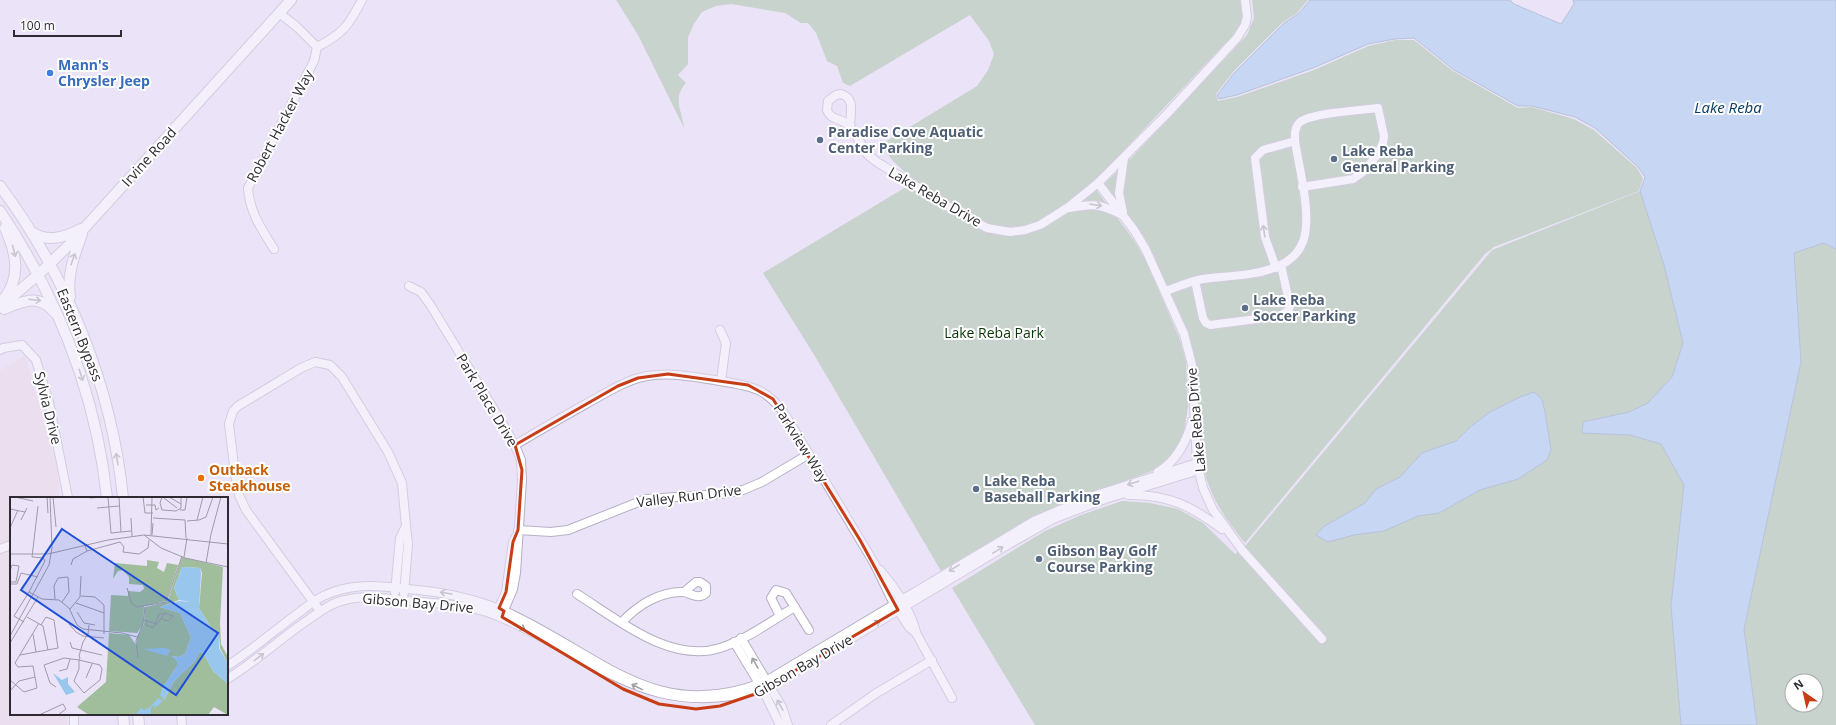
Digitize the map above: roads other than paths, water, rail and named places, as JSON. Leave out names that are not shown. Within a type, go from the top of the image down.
[{"type":"main road","name":"Irvine Road","points":[[0,307],[50,264],[291,0]]},
{"type":"main road","name":"Eastern Bypass","points":[[0,186],[31,231],[50,264],[73,311],[94,366],[108,411],[115,444],[123,497]]},
{"type":"main road","name":"Eastern Bypass","points":[[0,211],[39,274],[62,322],[88,396],[102,456],[107,497]]},
{"type":"main road","points":[[0,215],[13,247],[17,266],[14,283],[0,304]]},
{"type":"main road","points":[[31,231],[45,238],[53,239],[84,228]]},
{"type":"main road","points":[[73,311],[68,285],[69,273],[71,262],[84,228]]},
{"type":"main road","points":[[0,310],[26,300],[39,300],[52,308],[62,322]]},
{"type":"main road","points":[[123,715],[124,725]]},
{"type":"main road","points":[[138,715],[139,725]]},
{"type":"street","points":[[279,13],[296,26],[317,47],[334,38],[347,27],[362,0]]},
{"type":"street","name":"Lake Reba Drive","points":[[850,126],[868,155],[883,166],[987,228],[1010,232],[1025,230],[1047,222],[1067,208],[1098,183],[1124,158],[1237,38],[1245,25],[1247,17],[1245,0]]},
{"type":"street","name":"Robert Hacker Way","points":[[274,249],[257,223],[248,200],[248,188],[314,61],[317,47]]},
{"type":"street","points":[[1166,291],[1195,281],[1261,272],[1279,267],[1296,254],[1305,235],[1306,219],[1295,141],[1296,127],[1299,123],[1310,117],[1378,108],[1384,136],[1383,143],[1377,155],[1363,172],[1352,179],[1302,187]]},
{"type":"street","points":[[1195,281],[1203,318],[1206,323],[1210,325],[1280,316],[1288,311],[1290,306],[1279,267],[1265,237],[1255,158],[1263,150],[1295,141]]},
{"type":"street","points":[[1124,158],[1119,193],[1124,216]]},
{"type":"street","name":"Lake Reba Drive","points":[[1098,183],[1124,216],[1145,248],[1166,291],[1184,334],[1190,353],[1193,377],[1198,467],[1210,505],[1229,534],[1322,639]]},
{"type":"street","points":[[1067,208],[1090,204],[1103,206],[1124,216]]},
{"type":"street","name":"Park Place Drive","points":[[409,286],[421,292],[427,298],[515,445],[521,460],[522,470],[518,530],[519,554],[515,581],[500,613]]},
{"type":"street","points":[[720,330],[726,343],[721,381]]},
{"type":"street","name":"Sylvia Drive","points":[[0,350],[3,348],[22,345],[36,360],[49,402],[68,497]]},
{"type":"street","points":[[320,611],[246,510],[240,495],[235,474],[229,424],[233,411],[238,406],[308,364],[323,362],[330,365],[342,376],[396,468],[404,492],[408,544],[403,600]]},
{"type":"street","name":"Parkview Way","points":[[515,445],[608,391],[638,378],[673,374],[748,385],[757,388],[769,396],[783,412],[874,563],[889,581],[909,627],[916,633],[952,698]]},
{"type":"street","points":[[1150,477],[1168,464],[1180,451],[1188,435],[1194,415]]},
{"type":"street","name":"Valley Run Drive","points":[[518,530],[551,532],[568,530],[646,499],[721,494],[743,490],[762,482],[809,454]]},
{"type":"street","name":"Gibson Bay Drive","points":[[720,706],[743,699],[972,561],[1052,516],[1093,496],[1150,477],[1198,467]]},
{"type":"street","name":"Gibson Bay Drive","points":[[1052,516],[1120,495],[1198,467]]},
{"type":"street","points":[[1120,495],[1149,495],[1177,501],[1205,516],[1229,534]]},
{"type":"street","points":[[394,599],[400,538],[406,526]]},
{"type":"street","points":[[0,549],[10,545]]},
{"type":"street","name":"Gibson Bay Drive","points":[[228,665],[314,602],[332,592],[354,587],[404,588],[449,593],[538,628],[636,687],[661,696],[687,701],[713,700],[765,685]]},
{"type":"street","points":[[780,616],[772,601],[774,592],[783,591],[809,630]]},
{"type":"street","points":[[622,622],[641,605],[654,598],[684,592]]},
{"type":"street","points":[[577,594],[657,642],[685,651],[712,650],[738,640],[795,607]]},
{"type":"street","name":"Gibson Bay Drive","points":[[228,678],[320,611],[334,604],[353,598],[394,599],[463,605],[500,613],[629,692]]},
{"type":"street","points":[[738,640],[765,685],[782,707],[788,725]]},
{"type":"street","points":[[831,725],[875,694],[932,660]]},
{"type":"street","points":[[765,685],[780,725]]},
{"type":"street","points":[[181,715],[182,725]]},
{"type":"water","name":"Lake Reba","points":[[1310,0],[1510,0],[1514,4],[1561,24],[1574,4],[1573,0],[1836,0],[1836,249],[1824,243],[1794,253],[1801,362],[1744,629],[1757,725],[1681,725],[1671,606],[1684,485],[1661,444],[1630,435],[1582,433],[1583,422],[1629,412],[1648,403],[1672,377],[1683,343],[1664,265],[1640,191],[1645,177],[1638,167],[1595,128],[1575,117],[1532,106],[1518,106],[1454,70],[1414,38],[1395,39],[1368,44],[1313,68],[1237,95],[1219,99],[1217,95],[1235,72],[1283,24],[1299,13]]},
{"type":"water","points":[[1534,392],[1542,399],[1545,412],[1551,450],[1547,460],[1518,479],[1480,490],[1439,513],[1418,516],[1384,531],[1354,535],[1328,542],[1316,535],[1323,527],[1365,503],[1376,489],[1400,477],[1422,453],[1456,441],[1470,427],[1490,412],[1520,397]]},
{"type":"place","name":"Mann's Chrysler Jeep","points":[[50,73]]},
{"type":"place","name":"Paradise Cove Aquatic Center Parking","points":[[820,140]]},
{"type":"place","name":"Lake Reba General Parking","points":[[1334,159]]},
{"type":"place","name":"Lake Reba Soccer Parking","points":[[1245,308]]},
{"type":"place","name":"Outback Steakhouse","points":[[201,478]]},
{"type":"place","name":"Lake Reba Baseball Parking","points":[[976,489]]},
{"type":"place","name":"Gibson Bay Golf Course Parking","points":[[1039,559]]},
{"type":"park label","name":"Lake Reba Park","points":[[994,333]]}]
